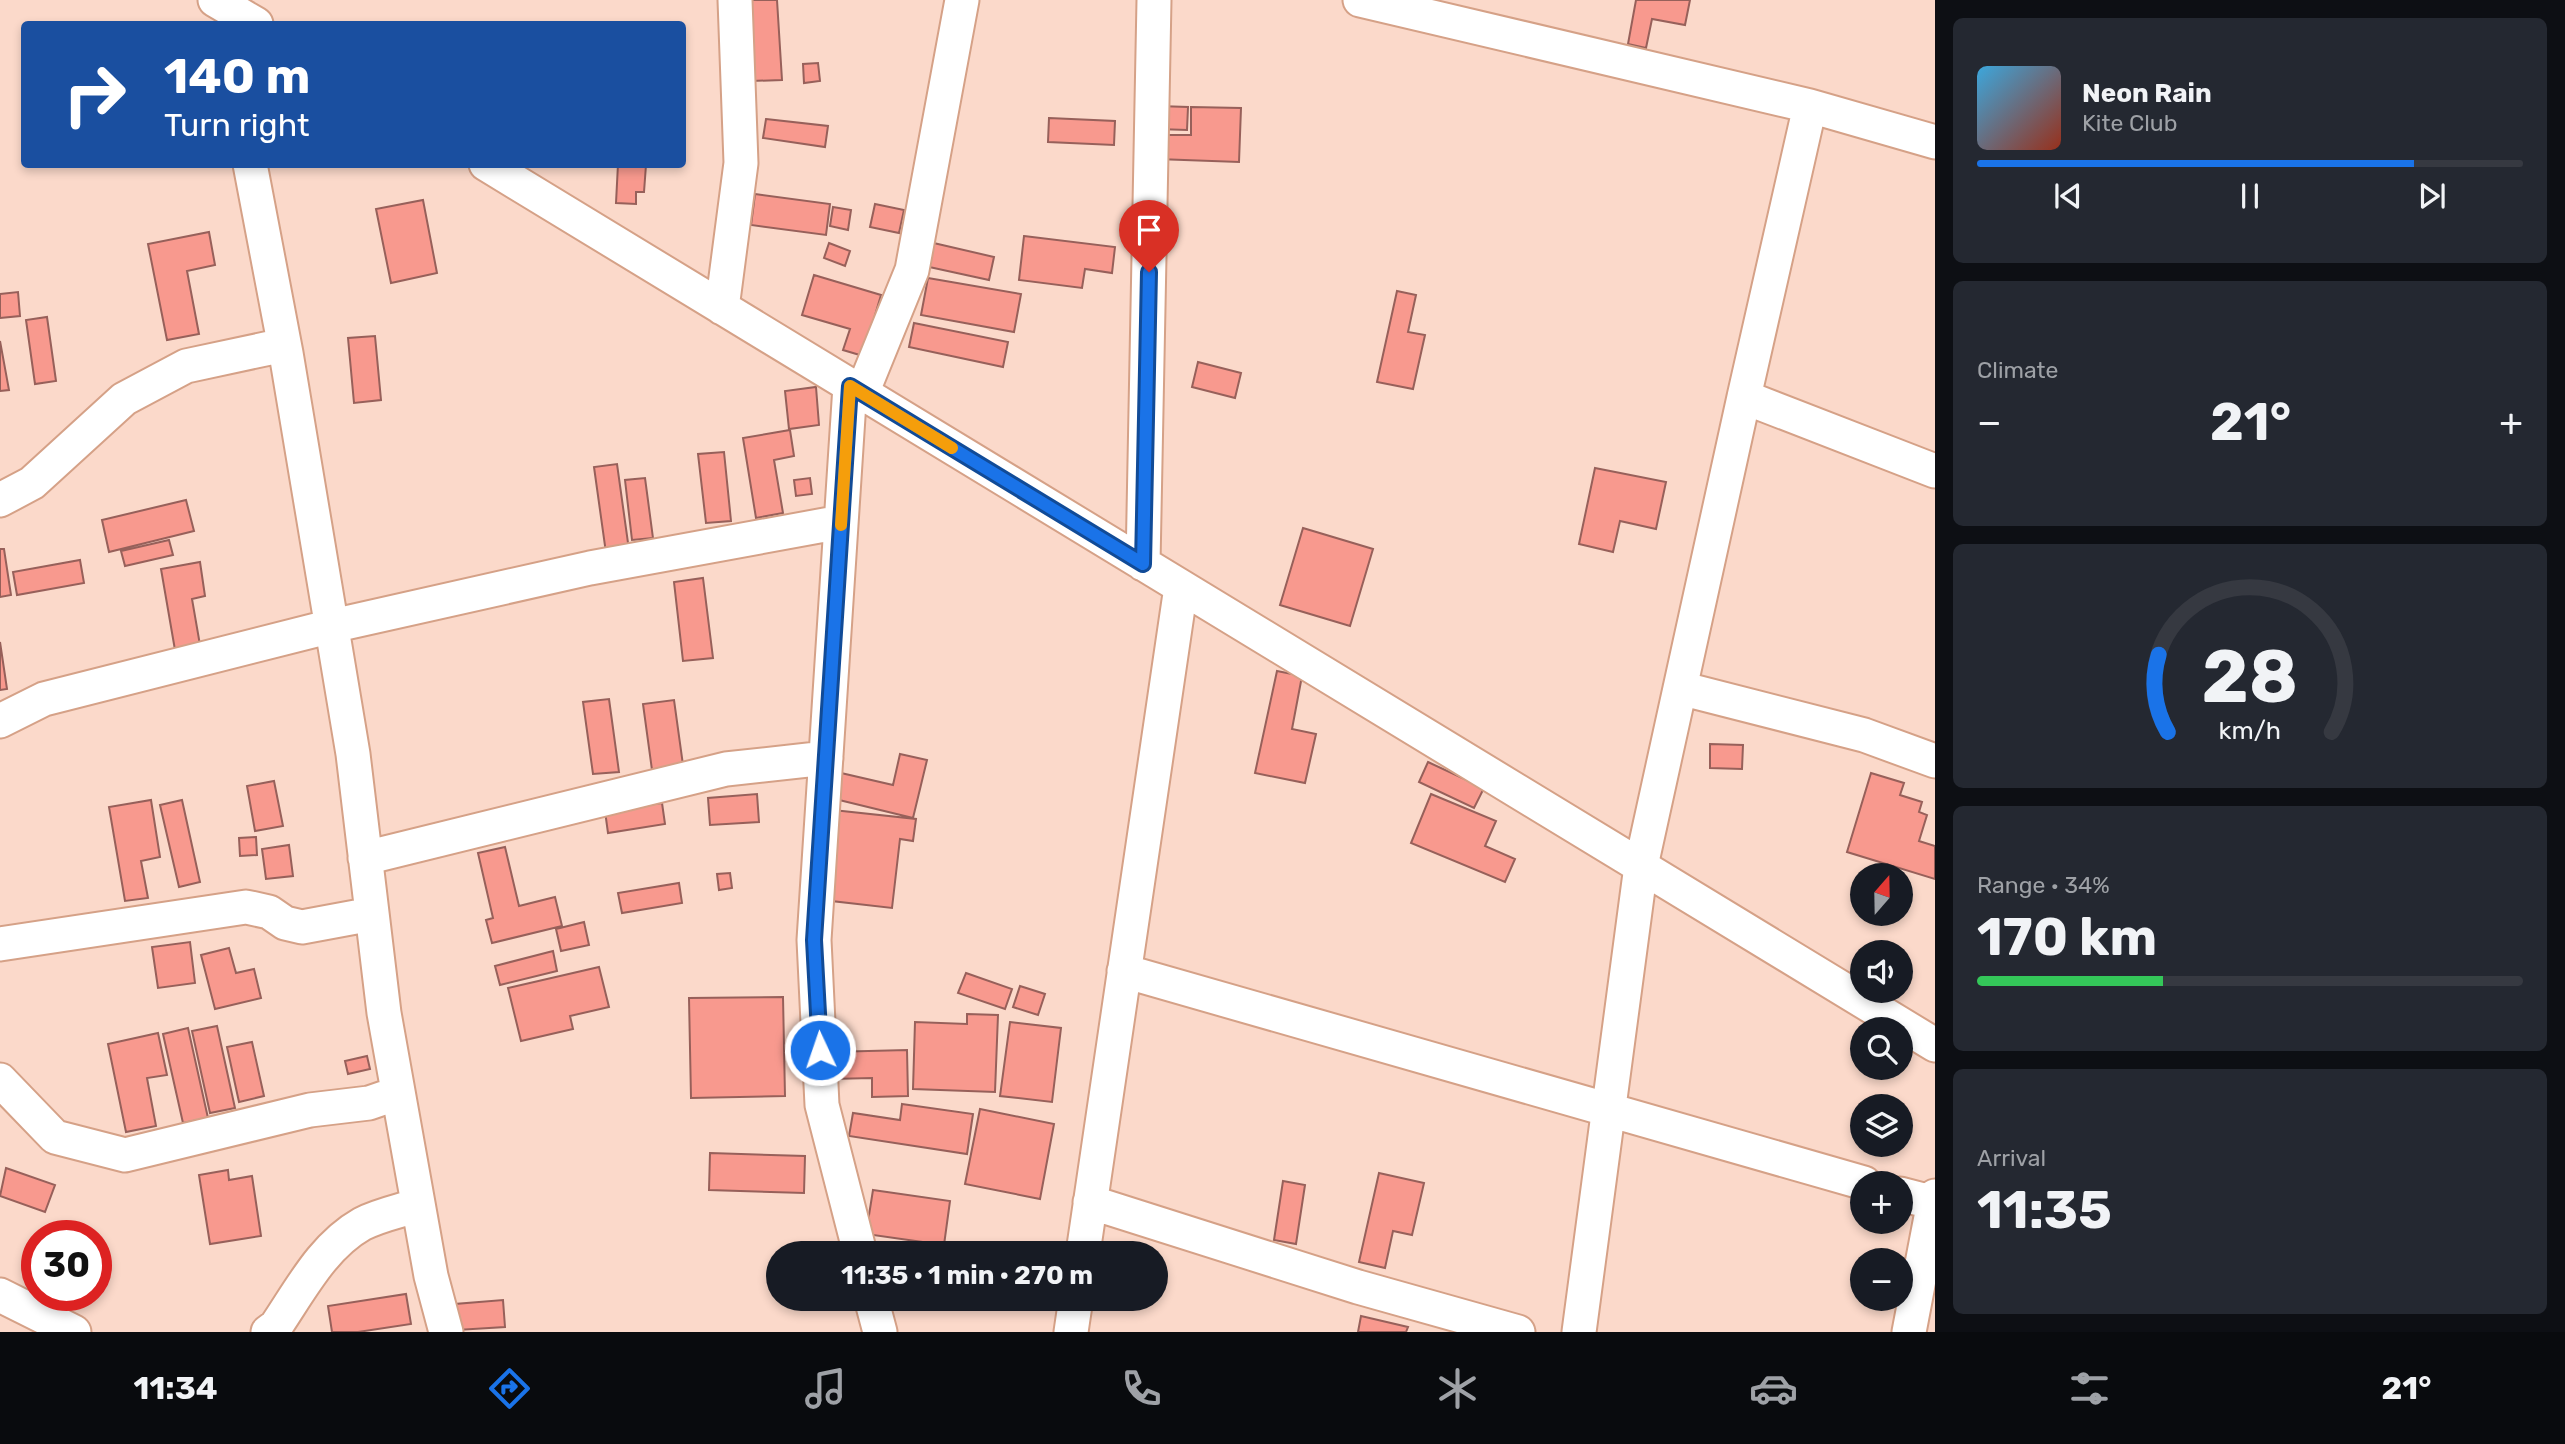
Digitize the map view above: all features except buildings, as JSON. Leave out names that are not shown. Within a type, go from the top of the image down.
[{"type":"street","points":[[722,308],[741,163],[736,0]]},
{"type":"street","points":[[857,1241],[822,1105],[814,940],[841,522],[856,389],[912,270],[962,0]]},
{"type":"street","points":[[1143,564],[1154,0]]},
{"type":"street","points":[[1360,0],[1810,106],[1935,142]]},
{"type":"street","points":[[223,8],[250,21]]},
{"type":"street","points":[[1579,1332],[1641,866],[1810,106]]},
{"type":"street","points":[[251,168],[285,345],[353,754],[384,1013],[431,1276],[446,1332]]},
{"type":"street","points":[[493,168],[1935,1045]]},
{"type":"street","points":[[0,500],[32,483],[124,400],[186,366],[285,345]]},
{"type":"street","points":[[1744,397],[1935,471]]},
{"type":"street","points":[[0,720],[44,699],[332,626],[590,568],[841,522]]},
{"type":"street","points":[[1085,1241],[1181,587]]},
{"type":"street","points":[[1680,688],[1864,735],[1935,761]]},
{"type":"street","points":[[365,858],[726,769],[826,758]]},
{"type":"street","points":[[0,944],[246,907],[269,912],[285,923],[302,927],[372,914]]},
{"type":"street","points":[[1124,971],[1850,1179]]},
{"type":"street","points":[[0,1080],[55,1138],[125,1155],[310,1110],[369,1102],[398,1093]]},
{"type":"street","points":[[1909,1332],[1935,1196]]},
{"type":"street","points":[[1913,1197],[1935,1203]]},
{"type":"street","points":[[1090,1202],[1358,1287],[1518,1332]]},
{"type":"street","points":[[268,1332],[276,1326],[340,1238],[364,1223],[418,1205]]},
{"type":"street","points":[[0,1295],[74,1332]]},
{"type":"street","points":[[874,1311],[880,1332]]},
{"type":"street","points":[[1071,1332],[1074,1311]]},
{"type":"slow traffic","points":[[841,525],[850,386],[952,448]]},
{"type":"route","points":[[820,1050],[814,940],[850,386],[1143,564],[1149,272]]}]
